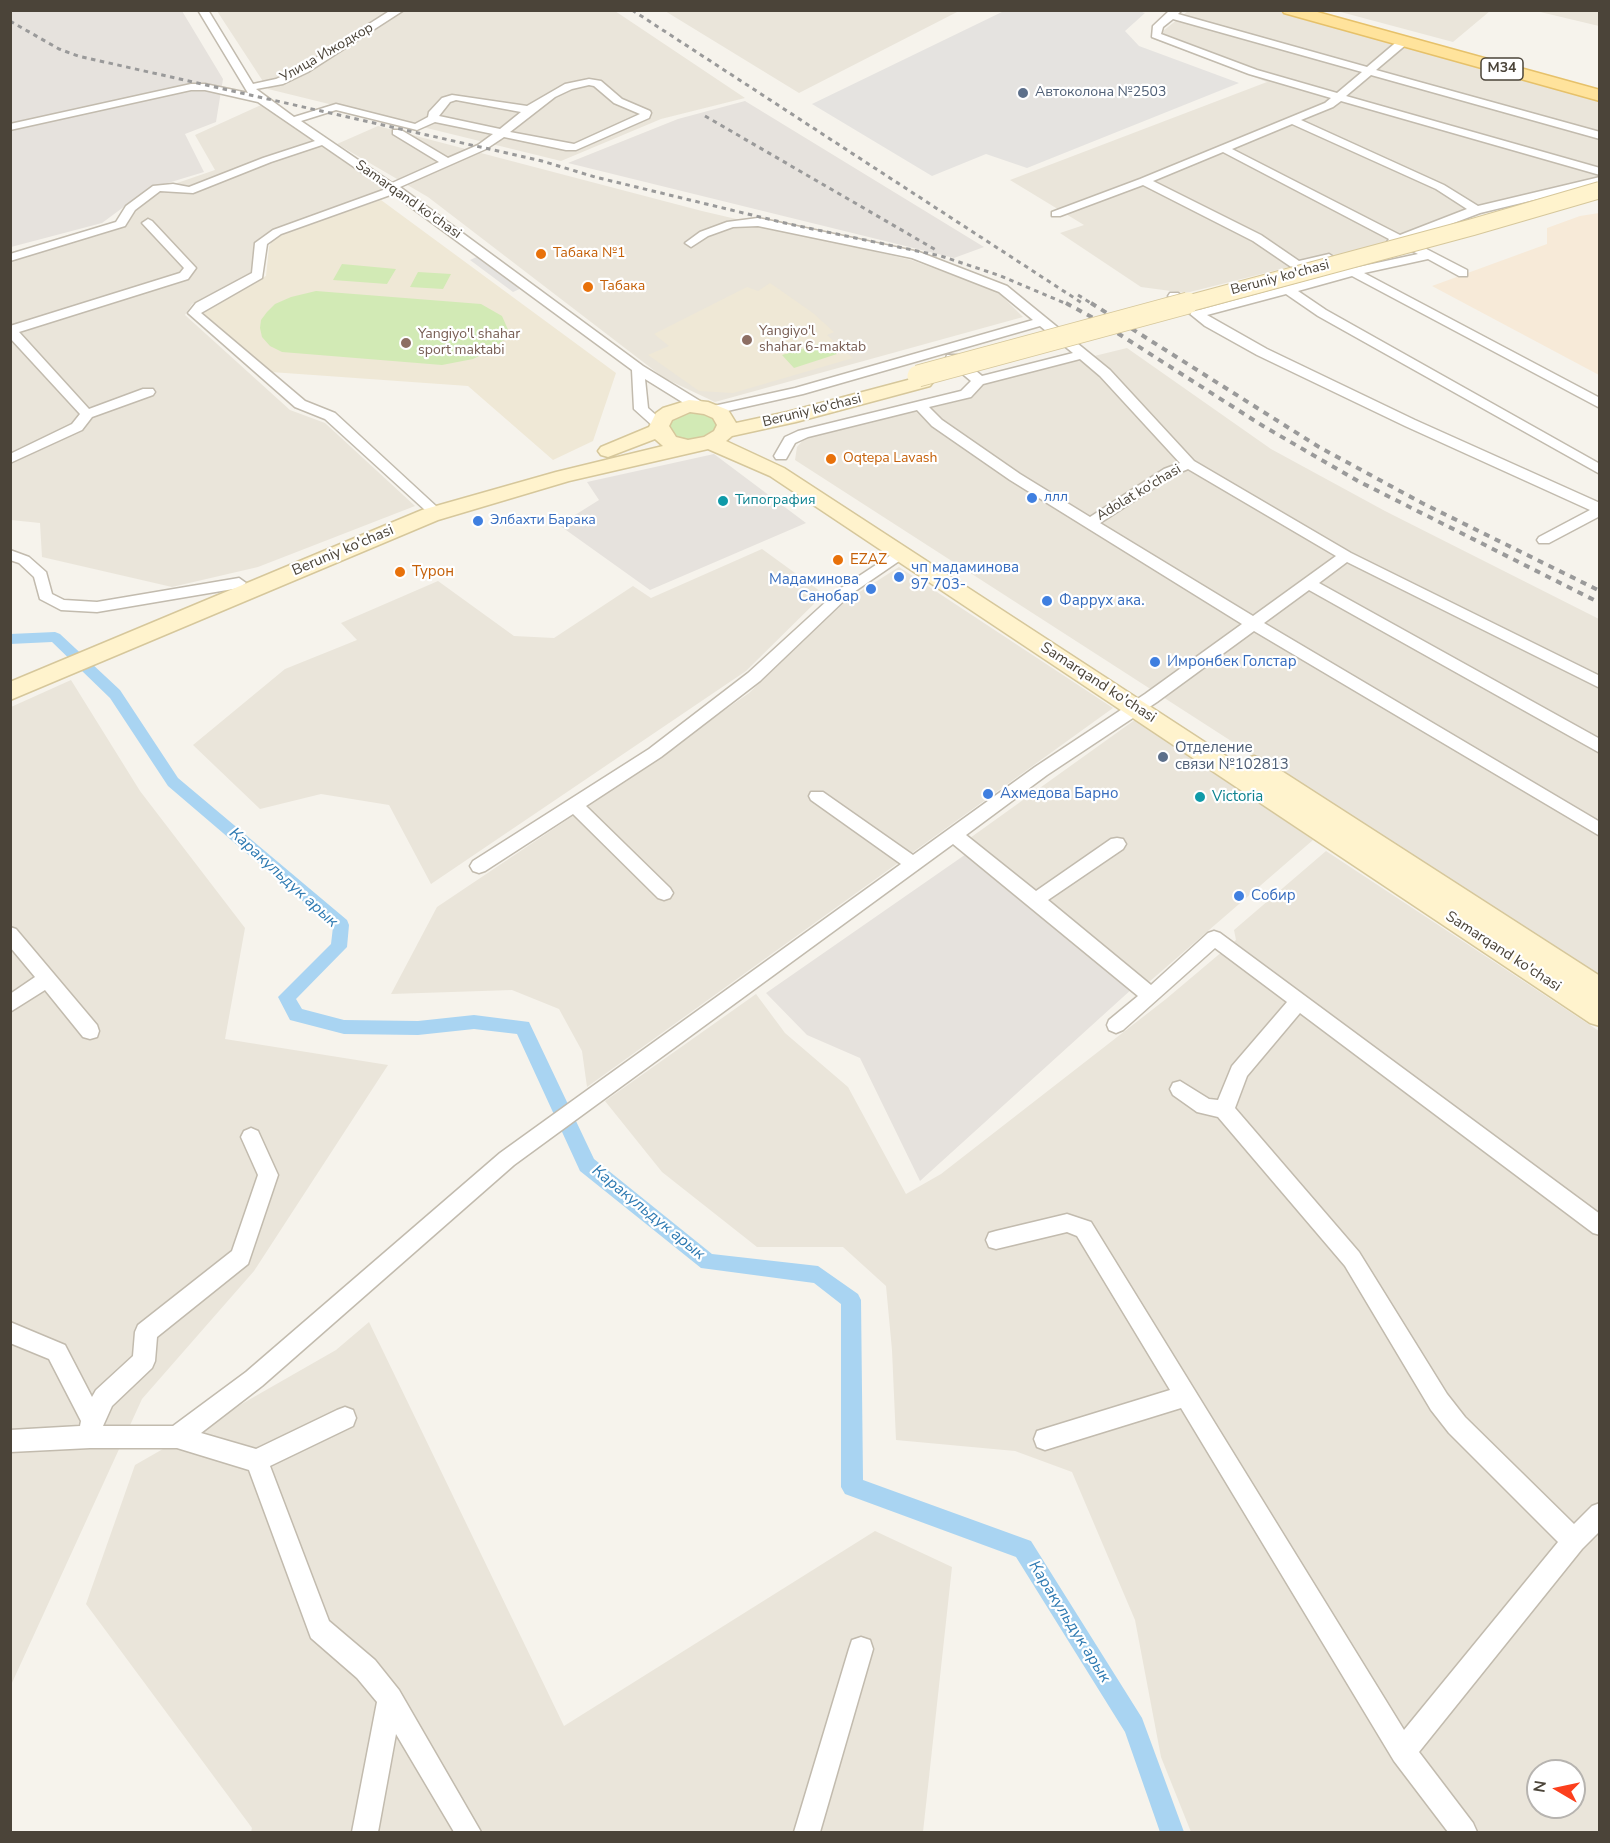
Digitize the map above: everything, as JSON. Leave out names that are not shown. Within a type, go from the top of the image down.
[{"type":"main road","name":"M34","points":[[1290,10],[1599,96]]},
{"type":"main road","name":"M34","points":[[1314,10],[1599,90]]},
{"type":"main road","name":"Beruniy ko'chasi","points":[[659,427],[669,441],[712,426],[789,418],[920,379],[1599,190]]},
{"type":"main road","name":"Beruniy ko'chasi","points":[[243,587],[430,515],[563,476],[712,426],[777,414],[920,379],[1599,198]]},
{"type":"main road","name":"Beruniy ko'chasi","points":[[10,692],[38,675],[430,507],[597,455],[659,427],[670,412],[679,408],[712,426]]},
{"type":"main road","points":[[775,452],[774,432],[789,418]]},
{"type":"main road","name":"Samarqand ko'chasi","points":[[712,426],[775,452],[1599,1015]]},
{"type":"main road","name":"Samarqand ko'chasi","points":[[712,426],[900,554],[1144,703],[1599,991]]},
{"type":"main road","name":"Beruniy ko'chasi","points":[[10,682],[38,675]]},
{"type":"street","name":"Samarqand ko'chasi","points":[[203,10],[254,94],[393,188],[712,426]]},
{"type":"street","name":"Улица Ижодкор","points":[[251,87],[279,82],[304,70],[399,10]]},
{"type":"street","points":[[1599,136],[1174,13],[1158,26],[1156,35],[1253,72],[1599,172]]},
{"type":"street","points":[[1056,214],[1144,181],[1329,105],[1404,41]]},
{"type":"street","points":[[295,120],[336,107],[411,126],[417,127],[434,117],[502,133],[566,147],[576,147],[641,119],[646,113],[618,101],[597,83],[589,82],[569,86],[529,110],[502,133],[482,147],[393,188],[277,232],[261,243],[258,275],[200,306],[194,313],[300,404],[330,416],[430,507]]},
{"type":"street","points":[[10,127],[191,87],[205,87],[262,99]]},
{"type":"street","points":[[434,117],[433,114],[446,100],[456,97],[529,110]]},
{"type":"street","points":[[1292,120],[1440,187],[1476,210]]},
{"type":"street","points":[[397,132],[448,163]]},
{"type":"street","points":[[10,258],[121,224],[130,208],[157,188],[173,187],[189,191],[267,160],[322,142]]},
{"type":"street","points":[[1223,148],[1463,273]]},
{"type":"street","points":[[1298,265],[1401,240],[1476,210],[1599,180]]},
{"type":"street","points":[[1144,181],[1257,238],[1319,281]]},
{"type":"street","points":[[691,243],[704,234],[731,224],[758,222],[915,255],[1003,289],[1105,373],[1189,464],[1346,556],[1599,683]]},
{"type":"street","points":[[87,414],[11,330],[184,276],[190,268],[148,223]]},
{"type":"street","points":[[1197,314],[1290,291],[1353,272],[1427,256]]},
{"type":"street","points":[[1353,272],[1599,404]]},
{"type":"street","points":[[1290,291],[1322,313],[1599,470]]},
{"type":"street","points":[[1174,296],[1197,314],[1272,357],[1599,509]]},
{"type":"street","name":"Beruniy ko'chasi","points":[[712,426],[798,391],[1044,321]]},
{"type":"street","points":[[940,349],[976,376],[978,381]]},
{"type":"street","name":"Beruniy ko'chasi","points":[[775,452],[790,440],[803,434],[966,393],[978,381],[1083,354]]},
{"type":"street","points":[[638,369],[641,409],[659,427]]},
{"type":"street","points":[[10,459],[76,427],[87,414],[148,392]]},
{"type":"street","points":[[920,406],[937,423],[1005,470],[1252,623],[1599,830]]},
{"type":"street","name":"Adolat ko'chasi","points":[[1090,523],[1169,472],[1189,464]]},
{"type":"street","points":[[1544,540],[1599,509]]},
{"type":"street","points":[[479,866],[655,753],[754,677],[846,591],[900,554]]},
{"type":"street","points":[[10,555],[24,560],[41,574],[45,596],[61,605],[97,607],[243,587]]},
{"type":"street","points":[[177,1437],[254,1379],[507,1159],[1041,771],[1144,703],[1346,556]]},
{"type":"street","points":[[1308,583],[1599,747]]},
{"type":"street","points":[[817,796],[914,864]]},
{"type":"street","points":[[574,804],[664,893]]},
{"type":"street","points":[[954,835],[1151,996]]},
{"type":"street","points":[[1035,900],[1117,844]]},
{"type":"street","points":[[10,934],[90,1031]]},
{"type":"street","points":[[1116,1025],[1214,938],[1599,1226]]},
{"type":"street","points":[[10,1005],[46,978]]},
{"type":"street","points":[[1224,1110],[1239,1072],[1299,1000]]},
{"type":"street","points":[[1180,1089],[1204,1106],[1224,1110],[1352,1259],[1438,1402],[1457,1425],[1574,1541]]},
{"type":"street","points":[[91,1428],[104,1398],[144,1361],[146,1332],[240,1257],[268,1175],[251,1137]]},
{"type":"street","points":[[996,1240],[1067,1223],[1084,1229],[1404,1752],[1464,1833]]},
{"type":"street","points":[[10,1332],[57,1352],[91,1428]]},
{"type":"street","points":[[1045,1439],[1187,1395]]},
{"type":"street","points":[[10,1441],[91,1428],[177,1437],[257,1461],[345,1418]]},
{"type":"street","points":[[257,1461],[320,1629],[366,1669],[390,1699],[468,1833]]},
{"type":"street","points":[[1404,1752],[1574,1541],[1599,1514]]},
{"type":"street","points":[[807,1833],[861,1648]]},
{"type":"street","points":[[365,1833],[390,1699]]},
{"type":"shaded area","points":[[665,10],[959,11],[799,93]]},
{"type":"shaded area","name":"Автоколона №2503","points":[[1136,10],[1145,13],[1125,31],[1139,46],[1239,83],[1027,168],[986,154],[932,176],[812,104],[1004,11]]},
{"type":"shaded area","points":[[1490,10],[1453,42],[1337,11]]},
{"type":"shaded area","points":[[11,11],[182,11],[223,79],[216,122],[185,134],[204,172],[148,189],[102,223],[11,247]]},
{"type":"shaded area","points":[[217,11],[615,11],[745,98],[661,119],[561,161],[268,89]]},
{"type":"shaded area","points":[[1188,11],[1278,11],[1599,101],[1599,177],[1474,210],[1400,239],[1186,293],[1141,287],[1060,233],[1084,225],[1010,180],[1267,82],[1153,39]]},
{"type":"shaded area","points":[[1536,11],[1599,11],[1599,26]]},
{"type":"shaded area","points":[[745,101],[984,247],[954,258],[568,163],[678,119]]},
{"type":"shaded area","points":[[261,105],[386,189],[271,231],[254,243],[251,273],[192,304],[185,315],[290,410],[325,423],[415,506],[258,567],[172,587],[42,557],[40,523],[11,520],[11,258],[100,235],[151,192],[215,170],[195,135]]},
{"type":"shaded area","points":[[378,126],[702,211],[911,260],[997,291],[1023,317],[715,402],[664,378],[428,197],[337,144]]},
{"type":"shaded area","name":"Yangiyo'l shahar sport maktabi","points":[[381,200],[616,373],[593,441],[553,460],[468,386],[271,372],[204,314],[205,308],[266,276],[269,247],[272,240],[281,234]]},
{"type":"shaded area","points":[[1599,213],[1599,375],[1432,286],[1547,244],[1547,228],[1580,216]]},
{"type":"shaded area","points":[[481,255],[524,287],[513,292],[470,260]]},
{"type":"shaded area","name":"Yangiyo'l shahar 6-maktab","points":[[770,283],[813,313],[834,332],[827,335],[853,358],[733,393],[699,391],[648,355],[669,346],[654,334],[747,287],[758,291]]},
{"type":"shaded area","points":[[1127,348],[1271,449],[1385,511],[1599,619],[1599,978],[795,460],[797,447],[805,438],[972,398],[984,383]]},
{"type":"shaded area","points":[[714,454],[806,523],[650,590],[559,525],[599,500],[587,482]]},
{"type":"shaded area","points":[[762,549],[824,594],[746,671],[431,884],[389,805],[321,794],[260,809],[193,745],[285,669],[357,640],[341,623],[438,581],[514,636],[554,638],[633,586],[651,598]]},
{"type":"shaded area","points":[[899,567],[1113,708],[587,1087],[582,1051],[559,1009],[512,990],[391,994],[437,907],[595,801],[749,693],[847,600]]},
{"type":"shaded area","points":[[71,680],[140,791],[245,928],[225,1039],[388,1065],[254,1271],[142,1399],[11,1685],[11,707]]},
{"type":"shaded area","points":[[1136,719],[1313,840],[1149,982],[970,838]]},
{"type":"shaded area","points":[[1326,851],[1599,1031],[1599,1832],[1191,1832],[1161,1757],[1135,1620],[1072,1472],[1015,1451],[896,1440],[892,1350],[886,1286],[843,1247],[757,1247],[662,1172],[605,1101],[756,994],[785,1033],[848,1087],[906,1194],[941,1174],[1166,999],[1236,940],[1234,930]]},
{"type":"shaded area","points":[[969,852],[1133,988],[920,1181],[860,1058],[807,1035],[766,993]]},
{"type":"shaded area","points":[[369,1322],[564,1726],[875,1531],[952,1567],[923,1832],[251,1832],[252,1828],[86,1604],[135,1465],[336,1350]]},
{"type":"green space","points":[[342,264],[396,269],[387,284],[333,280]]},
{"type":"green space","points":[[418,272],[451,274],[443,289],[410,287]]},
{"type":"green space","points":[[316,291],[481,304],[502,316],[509,332],[507,338],[473,359],[442,365],[282,352],[270,346],[262,337],[260,328],[261,320],[267,312],[275,304],[291,297]]},
{"type":"green space","points":[[825,342],[837,354],[794,368],[782,355]]},
{"type":"green space","points":[[686,411],[703,412],[715,418],[718,428],[710,437],[686,441],[671,436],[667,422]]},
{"type":"waterway","name":"Каракульдук арык","points":[[10,639],[55,637],[115,694],[173,782],[341,925],[339,947],[287,997],[296,1015],[344,1027],[418,1028],[474,1022],[523,1027],[587,1165],[708,1262],[818,1275],[851,1300],[852,1487],[1023,1549],[1134,1726],[1172,1832]]},
{"type":"railway","points":[[632,10],[1082,303]]},
{"type":"railway","points":[[10,21],[59,49],[78,56],[542,161],[595,177],[789,224],[941,256],[1001,276],[1069,305]]},
{"type":"railway","points":[[705,116],[936,250]]},
{"type":"railway","points":[[1078,295],[1094,305]]},
{"type":"railway","points":[[1066,303],[1097,320],[1263,426],[1358,481],[1600,603]]},
{"type":"railway","points":[[1091,303],[1319,447],[1422,503],[1600,591]]},
{"type":"place","name":"Автоколона №2503","points":[[1023,93]]},
{"type":"place","name":"Табака №1","points":[[541,254]]},
{"type":"place","name":"Табака","points":[[588,287]]},
{"type":"place","name":"Yangiyo'l shahar 6-maktab","points":[[747,340]]},
{"type":"place","name":"Yangiyo'l shahar sport maktabi","points":[[406,343]]},
{"type":"place","name":"Oqtepa Lavash","points":[[831,459]]},
{"type":"place","name":"ллл","points":[[1032,498]]},
{"type":"place","name":"Типография","points":[[723,501]]},
{"type":"place","name":"Элбахти Барака","points":[[478,521]]},
{"type":"place","name":"EZAZ","points":[[838,560]]},
{"type":"place","name":"Турон","points":[[400,572]]},
{"type":"place","name":"чп мадаминова 97 703-","points":[[899,577]]},
{"type":"place","name":"Мадаминова Санобар","points":[[871,589]]},
{"type":"place","name":"Фаррух ака.","points":[[1047,601]]},
{"type":"place","name":"Имронбек Голстар","points":[[1155,662]]},
{"type":"place","name":"Отделение связи №102813","points":[[1163,757]]},
{"type":"place","name":"Ахмедова Барно","points":[[988,794]]},
{"type":"place","name":"Victoria","points":[[1200,797]]},
{"type":"place","name":"Собир","points":[[1239,896]]}]
